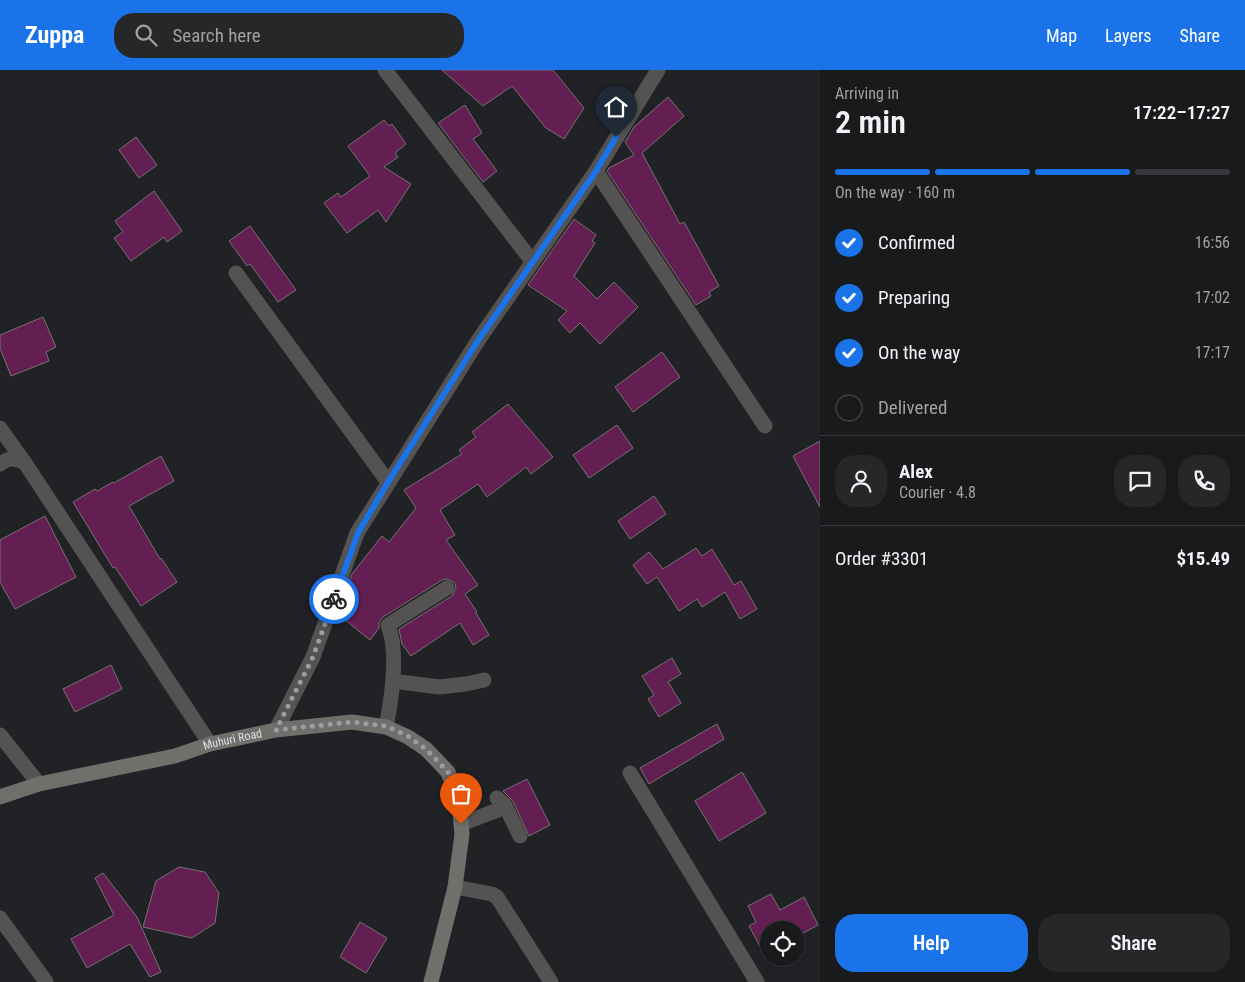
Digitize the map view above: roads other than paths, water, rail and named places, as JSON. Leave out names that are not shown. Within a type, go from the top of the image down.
[{"type":"main road","name":"Muhuri Road","points":[[0,797],[39,784],[175,756],[210,744],[276,730],[352,722],[386,726],[408,736],[426,749],[448,772],[459,801],[462,834],[455,886],[431,982]]},
{"type":"street","points":[[385,70],[532,261]]},
{"type":"street","points":[[276,730],[313,657],[358,533],[388,482],[479,339],[596,171],[658,70]]},
{"type":"street","points":[[596,171],[765,426]]},
{"type":"street","points":[[236,273],[388,482]]},
{"type":"street","points":[[0,428],[210,744]]},
{"type":"street","points":[[0,464],[5,460],[15,458],[24,463]]},
{"type":"street","points":[[386,726],[393,682],[393,638],[388,625],[447,588]]},
{"type":"street","points":[[393,682],[439,687],[484,680]]},
{"type":"street","points":[[0,735],[39,784]]},
{"type":"street","points":[[630,773],[757,982]]},
{"type":"street","points":[[461,824],[498,810],[501,801],[520,836]]},
{"type":"street","points":[[455,886],[492,894],[497,897],[551,982]]},
{"type":"street","points":[[0,918],[46,982]]}]
